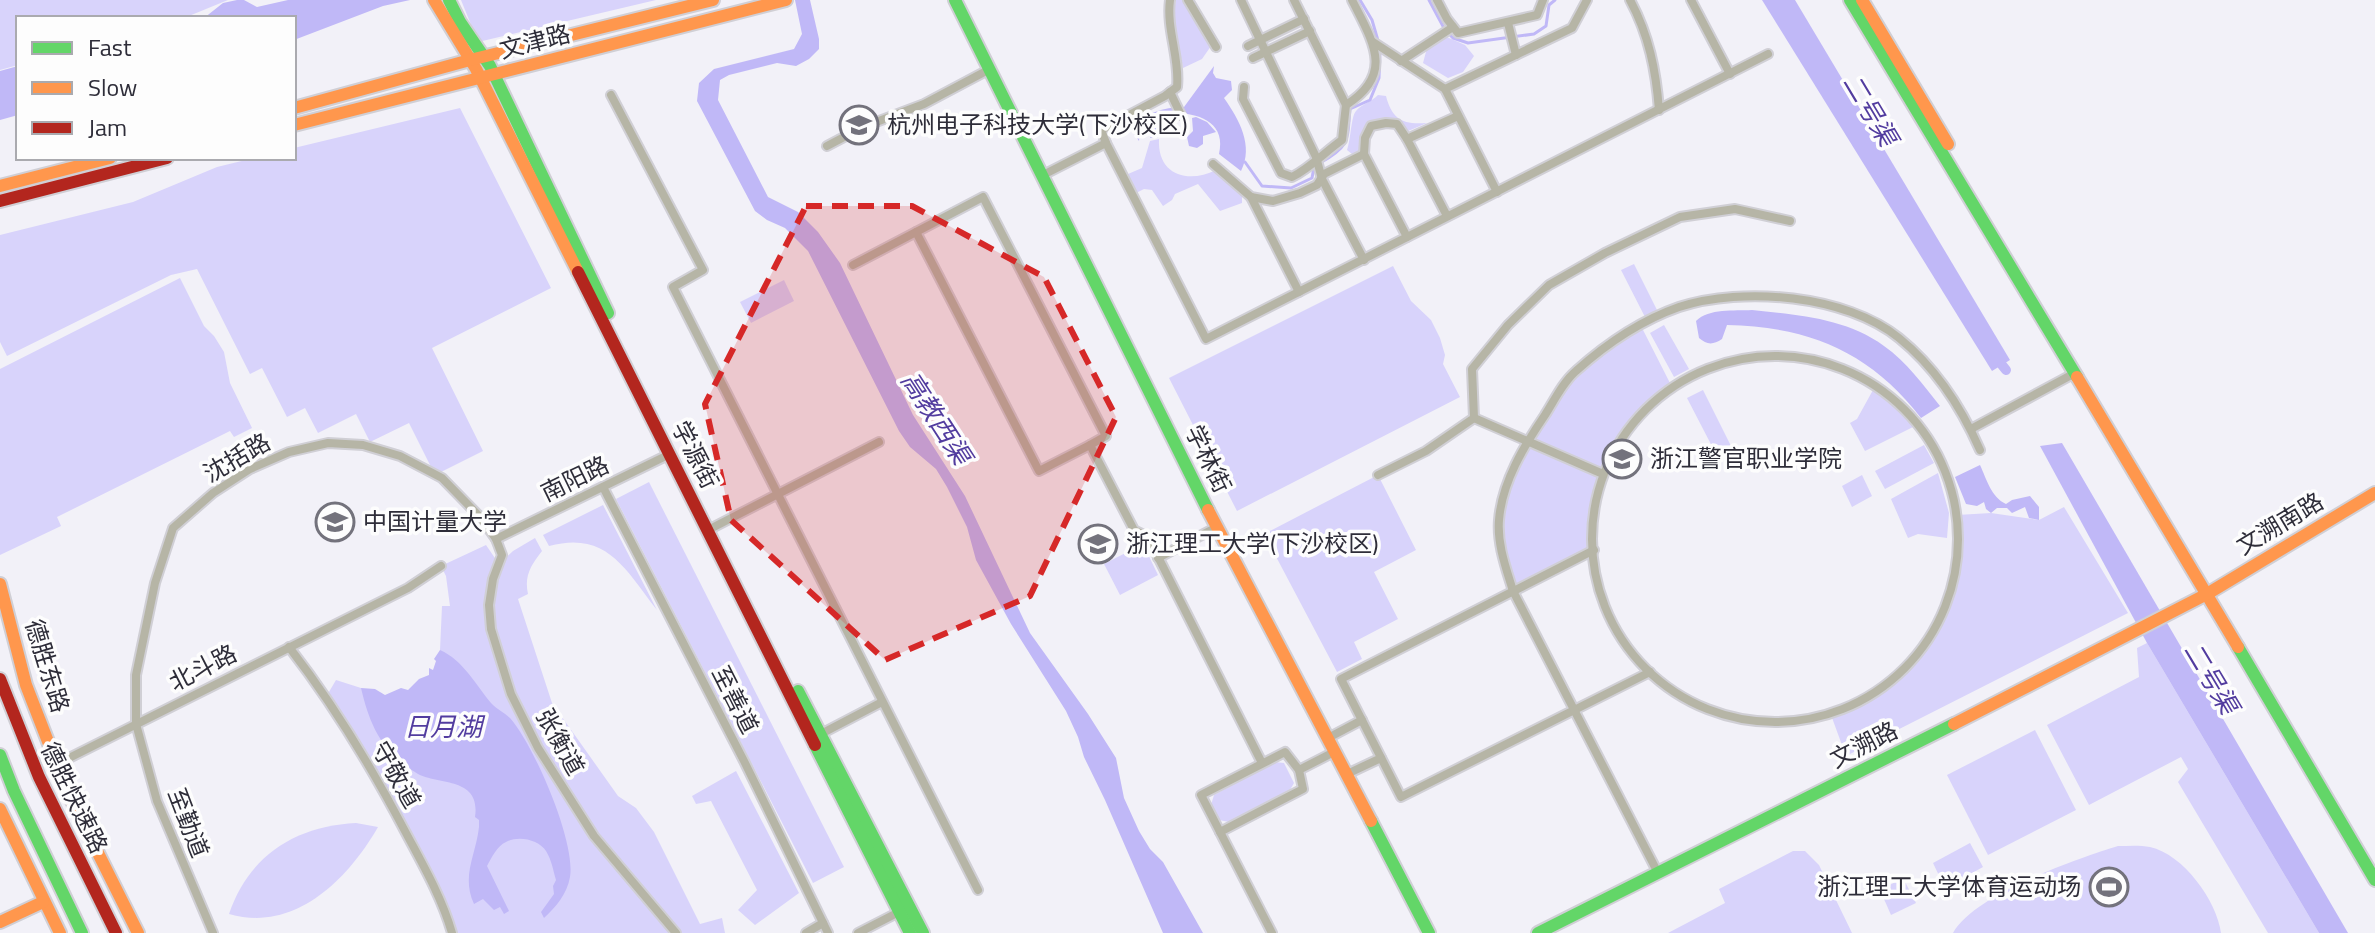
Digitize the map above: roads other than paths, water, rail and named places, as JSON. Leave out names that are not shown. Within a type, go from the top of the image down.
[{"type":"main road","name":"学源街","points":[[434,0],[470,60],[487,76],[816,736],[923,933]]},
{"type":"main road","name":"文津路","points":[[296,107],[470,60],[485,59],[713,0]]},
{"type":"main road","name":"学林街","points":[[955,0],[1217,527],[1429,933]]},
{"type":"main road","points":[[1850,0],[2210,592],[2375,880]]},
{"type":"main road","points":[[1862,0],[2375,867]]},
{"type":"main road","name":"学源街","points":[[450,1],[485,59],[487,76],[670,454],[711,529]]},
{"type":"main road","name":"文津路","points":[[296,124],[783,1]]},
{"type":"main road","points":[[0,186],[102,160]]},
{"type":"main road","points":[[0,201],[159,160]]},
{"type":"main road","name":"文溯南路","points":[[2210,592],[2375,493]]},
{"type":"main road","name":"德胜东路","points":[[0,584],[26,685],[68,793],[138,933]]},
{"type":"main road","name":"文溯路","points":[[1538,933],[2137,632],[2210,592]]},
{"type":"main road","name":"德胜快速路","points":[[0,679],[20,738],[116,933]]},
{"type":"main road","name":"学源街","points":[[816,736],[910,933]]},
{"type":"main road","name":"德胜快速路","points":[[0,755],[82,933]]},
{"type":"main road","points":[[0,809],[60,933]]},
{"type":"main road","points":[[0,922],[43,902]]},
{"type":"street","points":[[1170,0],[1168,13],[1177,87],[1101,130],[1206,339],[1768,54]]},
{"type":"street","points":[[1188,0],[1216,47]]},
{"type":"street","points":[[1241,0],[1364,260]]},
{"type":"street","points":[[1244,87],[1243,99],[1281,173],[1292,177],[1342,140],[1346,105],[1294,0]]},
{"type":"street","points":[[1346,105],[1364,94],[1372,82],[1376,64],[1373,42],[1352,0]]},
{"type":"street","points":[[1437,0],[1458,33],[1508,26],[1537,15],[1543,0]]},
{"type":"street","points":[[1445,89],[1572,28],[1587,0]]},
{"type":"street","points":[[1630,0],[1657,74],[1659,110]]},
{"type":"street","points":[[1691,0],[1730,74]]},
{"type":"street","points":[[1248,46],[1304,19]]},
{"type":"street","points":[[1508,26],[1516,55]]},
{"type":"street","points":[[1401,61],[1413,56],[1452,27]]},
{"type":"street","points":[[1253,58],[1310,31]]},
{"type":"street","points":[[1373,42],[1445,89],[1497,192]]},
{"type":"street","points":[[827,146],[863,127],[924,104],[990,69]]},
{"type":"street","points":[[1170,92],[1181,115]]},
{"type":"street","points":[[611,95],[703,270],[673,287],[978,890]]},
{"type":"street","points":[[1407,139],[1458,116]]},
{"type":"street","points":[[1407,237],[1364,154],[1365,138],[1371,126],[1397,124],[1447,216]]},
{"type":"street","points":[[1043,175],[1106,143]]},
{"type":"street","points":[[1321,174],[1364,154]]},
{"type":"street","points":[[1213,164],[1251,197],[1299,292]]},
{"type":"street","points":[[1251,197],[1273,201],[1300,193],[1317,185],[1321,174]]},
{"type":"street","points":[[853,265],[916,232],[983,197],[1106,436],[1039,471],[916,232]]},
{"type":"street","points":[[1474,418],[1472,369],[1508,325],[1549,285],[1605,253],[1680,217],[1735,209],[1790,221]]},
{"type":"street","points":[[1658,873],[1513,591],[1502,554],[1499,520],[1511,473],[1573,372],[1627,333],[1679,307],[1732,297],[1810,299],[1852,311],[1899,337],[1935,374],[1971,429],[1980,450]]},
{"type":"street","points":[[1758,355],[1809,358],[1858,374],[1900,404],[1925,434],[1943,465],[1957,515],[1957,566],[1943,615],[1915,659],[1877,693],[1831,715],[1780,723],[1729,717],[1682,697],[1642,665],[1612,623],[1595,575],[1594,550],[1592,524],[1603,474],[1628,429],[1663,392],[1708,367],[1758,355]]},
{"type":"street","points":[[1971,429],[2075,373]]},
{"type":"street","points":[[1474,418],[1603,474]]},
{"type":"street","points":[[1378,475],[1426,451],[1474,418]]},
{"type":"street","points":[[711,529],[879,442]]},
{"type":"street","name":"沈括路","points":[[136,724],[136,675],[155,583],[173,528],[213,493],[250,469],[289,452],[328,443],[363,445],[400,456],[442,478],[481,518],[496,539]]},
{"type":"street","points":[[1090,445],[1134,530],[1148,537],[1262,763]]},
{"type":"street","name":"南阳路","points":[[496,539],[670,454]]},
{"type":"street","name":"至善道","points":[[603,487],[828,933]]},
{"type":"street","points":[[1158,558],[1217,527]]},
{"type":"street","name":"张衡道","points":[[496,539],[502,555],[493,579],[489,605],[491,629],[511,694],[538,748],[594,836],[676,933]]},
{"type":"street","points":[[1594,550],[1341,679],[1401,797],[1650,672]]},
{"type":"street","name":"北斗路","points":[[57,764],[408,588],[441,566]]},
{"type":"street","name":"守敬道","points":[[289,647],[333,707],[380,784],[424,868],[452,933]]},
{"type":"street","points":[[816,736],[882,702]]},
{"type":"street","points":[[1328,738],[1362,720]]},
{"type":"street","name":"至勤道","points":[[136,724],[157,801],[213,933]]},
{"type":"street","points":[[1299,770],[1336,751]]},
{"type":"street","points":[[1220,832],[1303,789],[1299,770],[1285,752],[1201,795],[1220,832],[1272,933]]},
{"type":"street","points":[[1347,774],[1381,758]]},
{"type":"street","points":[[858,933],[899,912]]},
{"type":"street","points":[[806,933],[823,923]]},
{"type":"water","points":[[244,0],[257,7],[288,0],[410,0],[383,6],[296,39],[296,16],[207,16],[223,3]]},
{"type":"water","points":[[795,0],[810,0],[819,49],[796,66],[777,63],[729,75],[720,80],[718,100],[768,197],[798,212],[818,232],[840,263],[913,415],[965,496],[1030,633],[1116,758],[1124,798],[1139,831],[1163,862],[1203,933],[1163,933],[1066,711],[1011,624],[976,560],[967,527],[947,487],[936,469],[910,447],[899,431],[808,251],[785,228],[755,211],[697,101],[699,83],[714,69],[794,49],[802,34]]},
{"type":"water","points":[[1762,0],[1795,0],[2010,360],[1992,371]]},
{"type":"water","points":[[1214,66],[1216,78],[1231,81],[1232,90],[1224,98],[1243,133],[1246,152],[1241,171],[1219,154],[1216,129],[1204,119],[1177,113],[1166,123],[1158,137],[1150,138],[1156,124],[1147,119],[1139,141],[1130,128],[1155,112],[1184,107]]},
{"type":"water","points":[[16,67],[16,116],[0,120],[0,71]]},
{"type":"water","points":[[1192,118],[1207,122],[1216,132],[1203,136],[1203,144],[1197,148],[1189,146],[1187,137],[1193,131]]},
{"type":"water","points":[[1752,310],[1821,319],[1854,329],[1900,359],[1940,406],[1921,418],[1881,376],[1859,360],[1811,338],[1785,331],[1727,325],[1719,341],[1707,343],[1699,338],[1696,321],[1701,317],[1722,311]]},
{"type":"water","points":[[2062,443],[2348,933],[2319,933],[2147,643],[2040,446]]},
{"type":"water","points":[[1980,465],[1997,497],[2006,504],[2030,496],[2039,507],[2039,520],[2029,518],[2025,507],[2012,513],[2007,508],[1997,508],[1991,513],[1984,502],[1977,506],[1966,504],[1955,477]]},
{"type":"water","name":"日月湖","points":[[440,650],[462,666],[491,703],[510,718],[530,749],[551,794],[567,841],[570,877],[560,900],[544,918],[541,912],[554,894],[556,880],[550,858],[543,847],[523,839],[511,840],[500,846],[487,866],[509,911],[504,914],[500,907],[494,910],[483,899],[474,904],[469,875],[479,820],[475,817],[472,795],[457,785],[418,774],[406,766],[380,739],[367,710],[361,688],[375,689],[385,695],[401,688],[408,690],[419,679],[429,675],[429,668],[433,670],[434,659]]},
{"type":"waterway","points":[[1360,0],[1372,20],[1379,44]]},
{"type":"waterway","points":[[1429,0],[1445,30],[1453,38],[1468,43],[1534,34],[1546,26],[1549,5],[1555,0]]},
{"type":"waterway","points":[[1320,163],[1337,152],[1346,141],[1350,109],[1370,100],[1379,78],[1380,51]]},
{"type":"waterway","points":[[1245,162],[1262,186],[1291,188],[1312,178],[1314,167]]},
{"type":"waterway","name":"二号渠","points":[[2002,365],[2006,370]]},
{"type":"place","name":"杭州电子科技大学(下沙校区)","points":[[859,125]]},
{"type":"place","name":"浙江警官职业学院","points":[[1622,459]]},
{"type":"place","name":"中国计量大学","points":[[335,522]]},
{"type":"place","name":"浙江理工大学(下沙校区)","points":[[1098,544]]},
{"type":"place","name":"浙江理工大学体育运动场","points":[[2109,887]]},
{"type":"water label","name":"高教西渠","points":[[936,418]]}]
